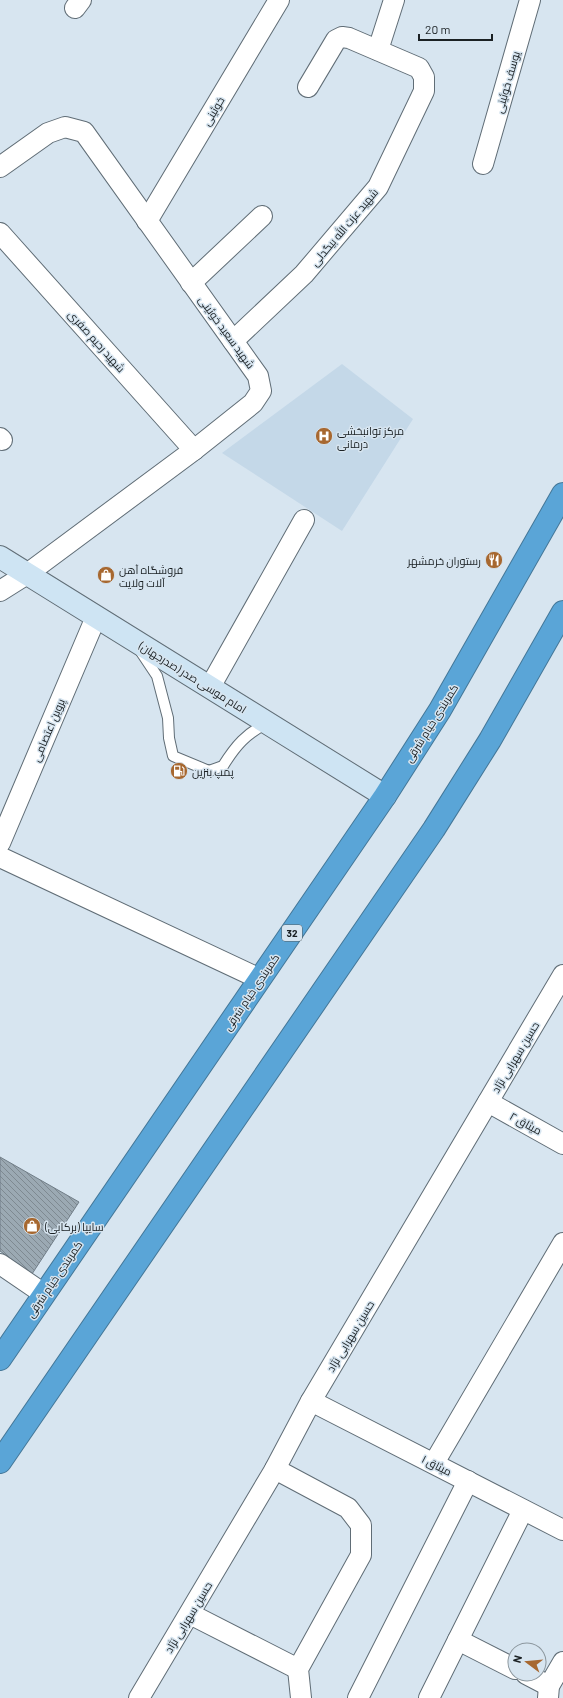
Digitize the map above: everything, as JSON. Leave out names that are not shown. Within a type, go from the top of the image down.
[{"type":"highway","name":"کمربندی خیام شرقی","points":[[0,1359],[385,796],[440,710],[563,494]]},
{"type":"highway","points":[[0,1462],[434,828],[490,740],[563,612]]},
{"type":"main road","name":"(صدرجهان) امام موسی صدر","points":[[0,557],[385,796]]},
{"type":"street","name":"خوئینی","points":[[147,221],[279,0]]},
{"type":"street","points":[[308,87],[336,40],[342,37],[349,38],[378,50],[394,0]]},
{"type":"street","name":"یوسف خوئینی","points":[[483,164],[530,0]]},
{"type":"street","name":"شهید عزت الله بیگدلی","points":[[233,341],[304,274],[378,186],[424,91],[424,77],[419,68],[378,50]]},
{"type":"street","name":"شهید سعید خوئینی","points":[[0,167],[48,133],[65,127],[84,132],[258,376],[261,391],[253,403],[194,450],[27,574],[0,591]]},
{"type":"street","points":[[191,283],[262,216]]},
{"type":"street","name":"شهید رحیم صفری","points":[[0,233],[194,450]]},
{"type":"street","points":[[210,687],[304,520]]},
{"type":"street","name":"پروین اعتصامی","points":[[0,843],[96,617]]},
{"type":"street","points":[[0,857],[260,979]]},
{"type":"street","name":"حسین سهرابی نژاد","points":[[139,1698],[275,1469],[311,1401],[488,1102],[556,1004],[563,975]]},
{"type":"street","name":"میثاق ۲","points":[[488,1102],[563,1144]]},
{"type":"street","points":[[434,1463],[563,1242]]},
{"type":"street","points":[[0,1264],[44,1294]]},
{"type":"street","name":"میثاق ۱","points":[[311,1401],[563,1530]]},
{"type":"street","points":[[275,1469],[348,1508],[361,1525],[361,1556],[298,1669],[301,1698]]},
{"type":"street","points":[[358,1698],[468,1481]]},
{"type":"street","points":[[428,1698],[523,1510]]},
{"type":"street","points":[[190,1614],[298,1669]]},
{"type":"street","points":[[458,1640],[507,1665]]},
{"type":"street","points":[[536,1682],[548,1692],[563,1662]]},
{"type":"lane","points":[[132,639],[158,676],[168,718],[169,738],[173,756],[210,771],[224,766],[234,748],[252,731],[267,723]]},
{"type":"shaded area","name":"مرکز توانبخشی درمانی","points":[[342,364],[413,419],[342,531],[222,453]]},
{"type":"building","name":"سایپا (برکابی)","points":[[0,1157],[79,1202],[32,1274],[0,1251]]},
{"type":"place","name":"مرکز توانبخشی درمانی","points":[[324,436]]},
{"type":"place","name":"رستوران خرمشهر","points":[[494,560]]},
{"type":"place","name":"فروشگاه آهن آلات ولایت","points":[[106,575]]},
{"type":"place","name":"پمپ بنزین","points":[[179,771]]},
{"type":"place","name":"سایپا (برکابی)","points":[[32,1226]]}]
